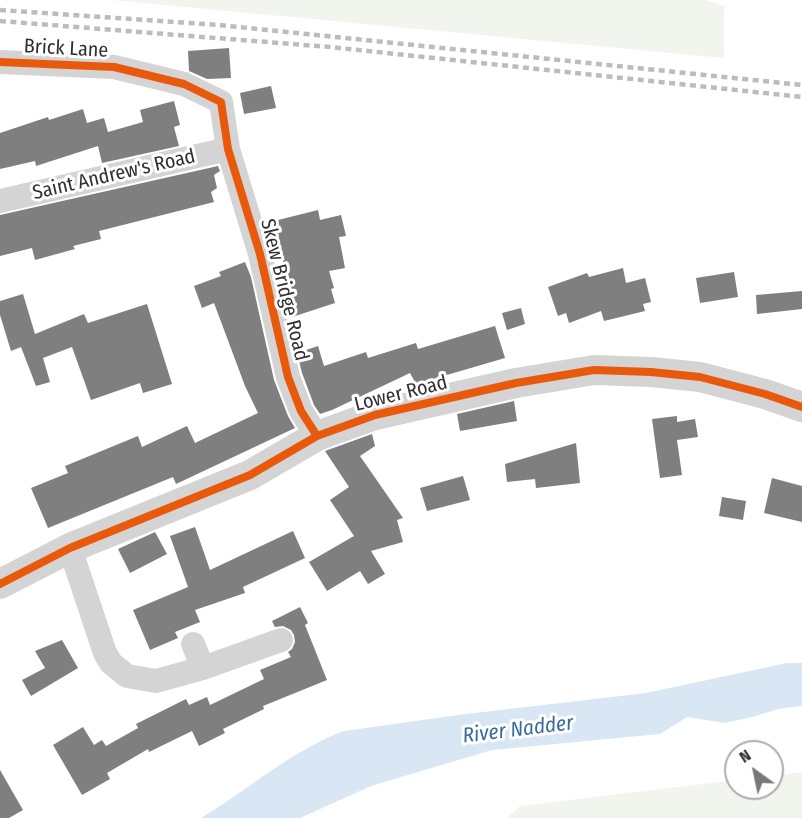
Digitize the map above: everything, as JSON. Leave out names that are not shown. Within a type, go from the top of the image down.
[{"type":"street","name":"Brick Lane","points":[[0,62],[114,67],[184,84],[220,102],[228,149]]},
{"type":"street","name":"Saint Andrew's Road","points":[[0,201],[228,149]]},
{"type":"street","name":"Skew Bridge Road","points":[[228,149],[260,254],[288,377],[301,411],[317,436]]},
{"type":"street","name":"Lower Road","points":[[0,584],[70,548],[250,475],[317,436],[375,415],[516,383],[594,370],[700,376],[802,407]]},
{"type":"street","points":[[70,548],[105,652],[111,663],[127,676],[156,681],[203,668],[281,640]]},
{"type":"street","points":[[193,644],[203,668]]},
{"type":"shaded area","points":[[112,0],[706,0],[724,6],[724,58]]},
{"type":"shaded area","points":[[802,772],[802,818],[507,818],[520,806],[724,781],[724,800],[784,800],[784,774]]},
{"type":"water","name":"River Nadder","points":[[787,663],[802,663],[802,706],[782,708],[725,723],[687,717],[660,734],[492,750],[371,786],[300,818],[201,818],[288,759],[344,731],[646,693]]},
{"type":"building","points":[[229,48],[231,78],[207,79],[189,71],[188,51]]},
{"type":"building","points":[[271,86],[276,108],[244,114],[240,93]]},
{"type":"building","points":[[174,101],[180,125],[174,127],[179,146],[102,163],[98,146],[36,166],[35,161],[0,169],[0,133],[48,117],[49,120],[83,109],[87,123],[104,118],[108,132],[143,122],[140,110]]},
{"type":"building","points":[[218,166],[220,171],[214,175],[217,188],[211,192],[214,202],[99,231],[101,239],[73,246],[75,249],[35,260],[32,248],[0,256],[0,215]]},
{"type":"building","points":[[318,210],[320,220],[341,215],[346,236],[339,237],[345,268],[329,271],[335,303],[289,318],[282,286],[288,284],[274,221]]},
{"type":"building","points":[[245,262],[251,277],[274,380],[295,428],[176,484],[173,477],[48,528],[31,488],[68,473],[65,466],[138,436],[142,447],[187,426],[195,443],[258,413],[245,386],[214,303],[202,308],[194,286],[221,276],[219,272]]},
{"type":"building","points":[[623,268],[626,283],[645,278],[651,302],[643,304],[645,311],[604,321],[601,311],[569,323],[566,313],[558,316],[548,287],[587,273],[589,277]]},
{"type":"building","points":[[734,272],[738,297],[700,303],[696,278]]},
{"type":"building","points":[[802,291],[802,309],[757,314],[756,295]]},
{"type":"building","points":[[23,294],[35,334],[84,314],[88,323],[147,304],[172,384],[143,393],[140,383],[91,400],[72,347],[43,358],[50,382],[36,386],[21,347],[11,351],[0,315],[0,301]]},
{"type":"building","points":[[521,308],[525,324],[507,330],[502,313]]},
{"type":"building","points":[[495,326],[505,358],[416,384],[410,373],[320,414],[314,405],[297,353],[318,346],[324,366],[366,352],[368,358],[416,343],[418,349]]},
{"type":"building","points":[[514,401],[517,421],[460,431],[457,414]]},
{"type":"building","points":[[677,416],[677,422],[695,419],[698,437],[677,440],[682,475],[660,478],[652,419]]},
{"type":"building","points":[[372,434],[375,446],[360,456],[403,518],[397,520],[403,542],[371,551],[385,574],[368,584],[360,571],[327,591],[309,562],[354,536],[330,500],[349,487],[325,451]]},
{"type":"building","points":[[576,443],[580,483],[536,488],[535,479],[507,482],[505,464]]},
{"type":"building","points":[[463,476],[470,500],[427,511],[420,488]]},
{"type":"building","points":[[772,478],[802,486],[802,522],[764,513]]},
{"type":"building","points":[[722,497],[746,501],[743,520],[719,516]]},
{"type":"building","points":[[195,527],[210,570],[293,531],[305,558],[243,587],[245,593],[195,610],[200,622],[175,632],[178,638],[150,650],[133,610],[188,587],[170,536]]},
{"type":"building","points":[[155,532],[167,554],[130,573],[118,549]]},
{"type":"building","points":[[300,607],[308,623],[305,625],[327,680],[263,706],[264,709],[223,729],[225,733],[199,746],[192,731],[149,752],[148,749],[107,773],[110,779],[82,795],[53,745],[83,727],[94,745],[102,740],[106,746],[138,728],[136,724],[186,699],[189,705],[207,697],[210,705],[264,679],[260,670],[291,657],[288,652],[295,642],[291,630],[283,626],[275,627],[272,621]]},
{"type":"building","points":[[62,640],[78,668],[31,696],[22,680],[45,668],[35,651]]},
{"type":"building","points":[[0,770],[23,810],[9,818],[0,818]]},
{"type":"railway","points":[[0,10],[219,25],[802,85]]},
{"type":"railway","points":[[0,21],[330,47],[802,97]]},
{"type":"cycle path","points":[[0,62],[114,67],[184,84],[221,102],[228,149],[260,254],[288,377],[301,411],[317,436]]},
{"type":"cycle path","points":[[0,584],[70,548],[250,475],[317,436],[375,415],[516,383],[594,370],[651,372],[700,377],[765,394],[802,407]]}]
